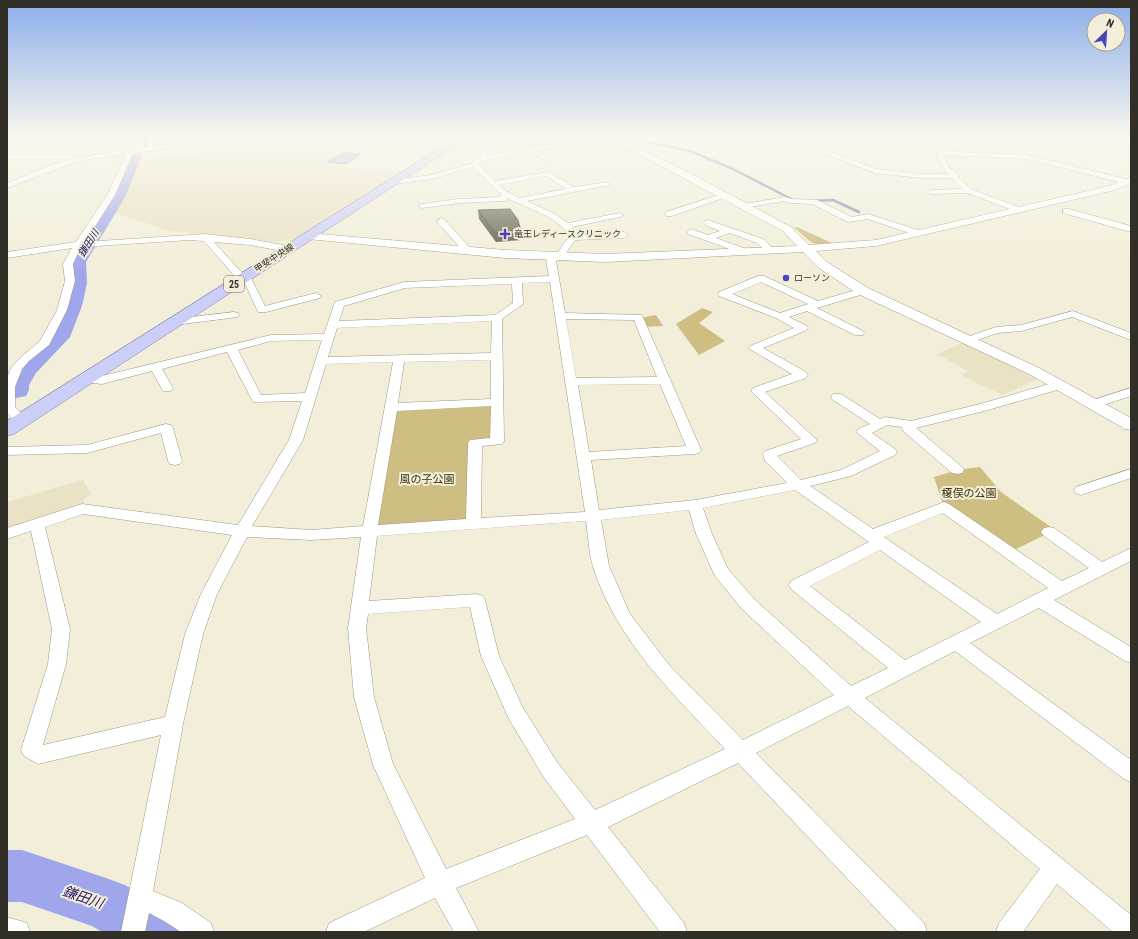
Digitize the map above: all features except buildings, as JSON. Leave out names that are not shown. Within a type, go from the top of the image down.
[{"type":"main road","name":"甲斐中央線","points":[[8,431],[308,236],[393,183]]},
{"type":"street","points":[[22,421],[9,408],[9,387],[17,368],[25,359],[45,343],[62,310],[70,281],[68,264],[111,195],[116,183]]},
{"type":"street","points":[[494,183],[512,197],[548,213],[570,232],[624,235]]},
{"type":"street","points":[[562,183],[573,190]]},
{"type":"street","points":[[699,183],[787,229],[823,265],[863,291],[1060,385],[1131,425]]},
{"type":"street","points":[[961,183],[968,191]]},
{"type":"street","points":[[308,236],[468,251],[559,257],[633,258],[807,249],[876,243],[1128,183]]},
{"type":"street","points":[[422,206],[477,200],[503,199],[573,190],[604,184]]},
{"type":"street","points":[[931,192],[968,191],[1018,210]]},
{"type":"street","points":[[669,214],[725,196]]},
{"type":"street","points":[[745,206],[785,199],[790,201],[814,202],[851,220],[868,216],[918,233]]},
{"type":"street","points":[[477,200],[479,210]]},
{"type":"street","points":[[663,206],[678,212]]},
{"type":"street","points":[[1066,211],[1131,229]]},
{"type":"street","points":[[620,214],[570,232],[559,257],[551,260],[601,566],[622,617],[663,671],[915,932]]},
{"type":"street","points":[[441,221],[468,251]]},
{"type":"street","points":[[1121,226],[1131,221]]},
{"type":"street","points":[[708,223],[760,241],[771,251]]},
{"type":"street","points":[[709,238],[728,231]]},
{"type":"street","points":[[692,232],[746,252]]},
{"type":"street","points":[[205,237],[244,278],[262,310],[316,296]]},
{"type":"street","points":[[7,255],[80,245],[162,238],[205,237],[250,242],[288,249]]},
{"type":"street","points":[[859,333],[761,278],[723,294],[780,316],[803,328],[754,348],[802,375],[757,391],[810,440],[770,454],[770,458],[798,485],[995,622]]},
{"type":"street","points":[[133,932],[173,724],[194,634],[209,594],[242,531],[296,440],[339,304],[404,285],[554,280]]},
{"type":"street","points":[[88,378],[102,380],[272,338],[330,331],[497,318],[518,304],[517,281]]},
{"type":"street","points":[[780,316],[863,291]]},
{"type":"street","points":[[968,340],[996,330],[1021,328],[1073,314],[1131,337]]},
{"type":"street","points":[[175,322],[234,315]]},
{"type":"street","points":[[560,316],[638,317],[694,450],[583,456]]},
{"type":"street","points":[[473,524],[475,443],[496,441],[497,318]]},
{"type":"street","points":[[231,348],[257,399],[310,397]]},
{"type":"street","points":[[321,362],[497,356]]},
{"type":"street","points":[[399,359],[370,530],[357,628],[364,698],[384,765],[440,883],[467,932]]},
{"type":"street","points":[[155,367],[167,388]]},
{"type":"street","points":[[571,382],[664,380]]},
{"type":"street","points":[[7,534],[82,509],[242,531],[311,535],[593,516],[695,505],[798,485],[846,473],[890,452],[863,432],[885,421],[911,425],[984,407],[1060,385]]},
{"type":"street","points":[[1094,404],[1131,392]]},
{"type":"street","points":[[837,397],[879,424]]},
{"type":"street","points":[[391,406],[497,402]]},
{"type":"street","points":[[911,425],[908,428],[956,470]]},
{"type":"street","points":[[7,451],[87,449],[166,428],[175,461]]},
{"type":"street","points":[[1081,490],[1131,473]]},
{"type":"street","points":[[695,505],[704,534],[721,572],[748,604],[848,696],[1131,931]]},
{"type":"street","points":[[904,669],[797,585],[876,540],[944,507],[1061,589]]},
{"type":"street","points":[[37,524],[61,629],[57,664],[31,750],[38,755],[173,724]]},
{"type":"street","points":[[1049,532],[1101,569]]},
{"type":"street","points":[[338,932],[440,883],[592,823],[741,751],[1131,554]]},
{"type":"street","points":[[360,608],[477,600],[490,656],[516,713],[550,769],[675,932]]},
{"type":"street","points":[[1040,600],[1131,656]]},
{"type":"street","points":[[955,642],[1131,772]]},
{"type":"street","points":[[1008,932],[1055,868]]},
{"type":"street","points":[[139,896],[173,912],[202,932]]},
{"type":"street","points":[[7,929],[18,932]]},
{"type":"shaded area","points":[[125,183],[381,183],[295,238],[277,242],[170,231],[110,211]]},
{"type":"shaded area","points":[[968,340],[1040,378],[1003,395],[976,383],[962,375],[968,371],[937,354]]},
{"type":"shaded area","points":[[83,480],[91,494],[84,499],[82,509],[7,533],[7,502]]},
{"type":"green space","points":[[793,227],[799,228],[834,244],[813,243]]},
{"type":"green space","points":[[702,308],[713,312],[699,323],[725,341],[699,355],[676,324]]},
{"type":"green space","points":[[656,315],[663,326],[642,327],[640,318]]},
{"type":"green space","name":"風の子公園","points":[[491,402],[491,438],[473,441],[469,522],[374,528],[393,411]]},
{"type":"green space","name":"榎俣の公園","points":[[980,467],[1001,492],[1055,530],[1012,551],[944,507],[934,477],[957,470]]},
{"type":"waterway","name":"鎌田川","points":[[16,390],[16,385],[25,369],[58,337],[71,306],[76,283],[76,262],[115,199],[122,183]]},
{"type":"waterway","points":[[760,183],[795,201],[798,201]]},
{"type":"waterway","points":[[812,201],[833,200],[859,212]]},
{"type":"waterway","name":"鎌田川","points":[[7,876],[22,876],[106,904],[153,932]]},
{"type":"place","name":"竜王レディースクリニック","points":[[505,234]]},
{"type":"place","name":"ローソン","points":[[786,278]]}]
